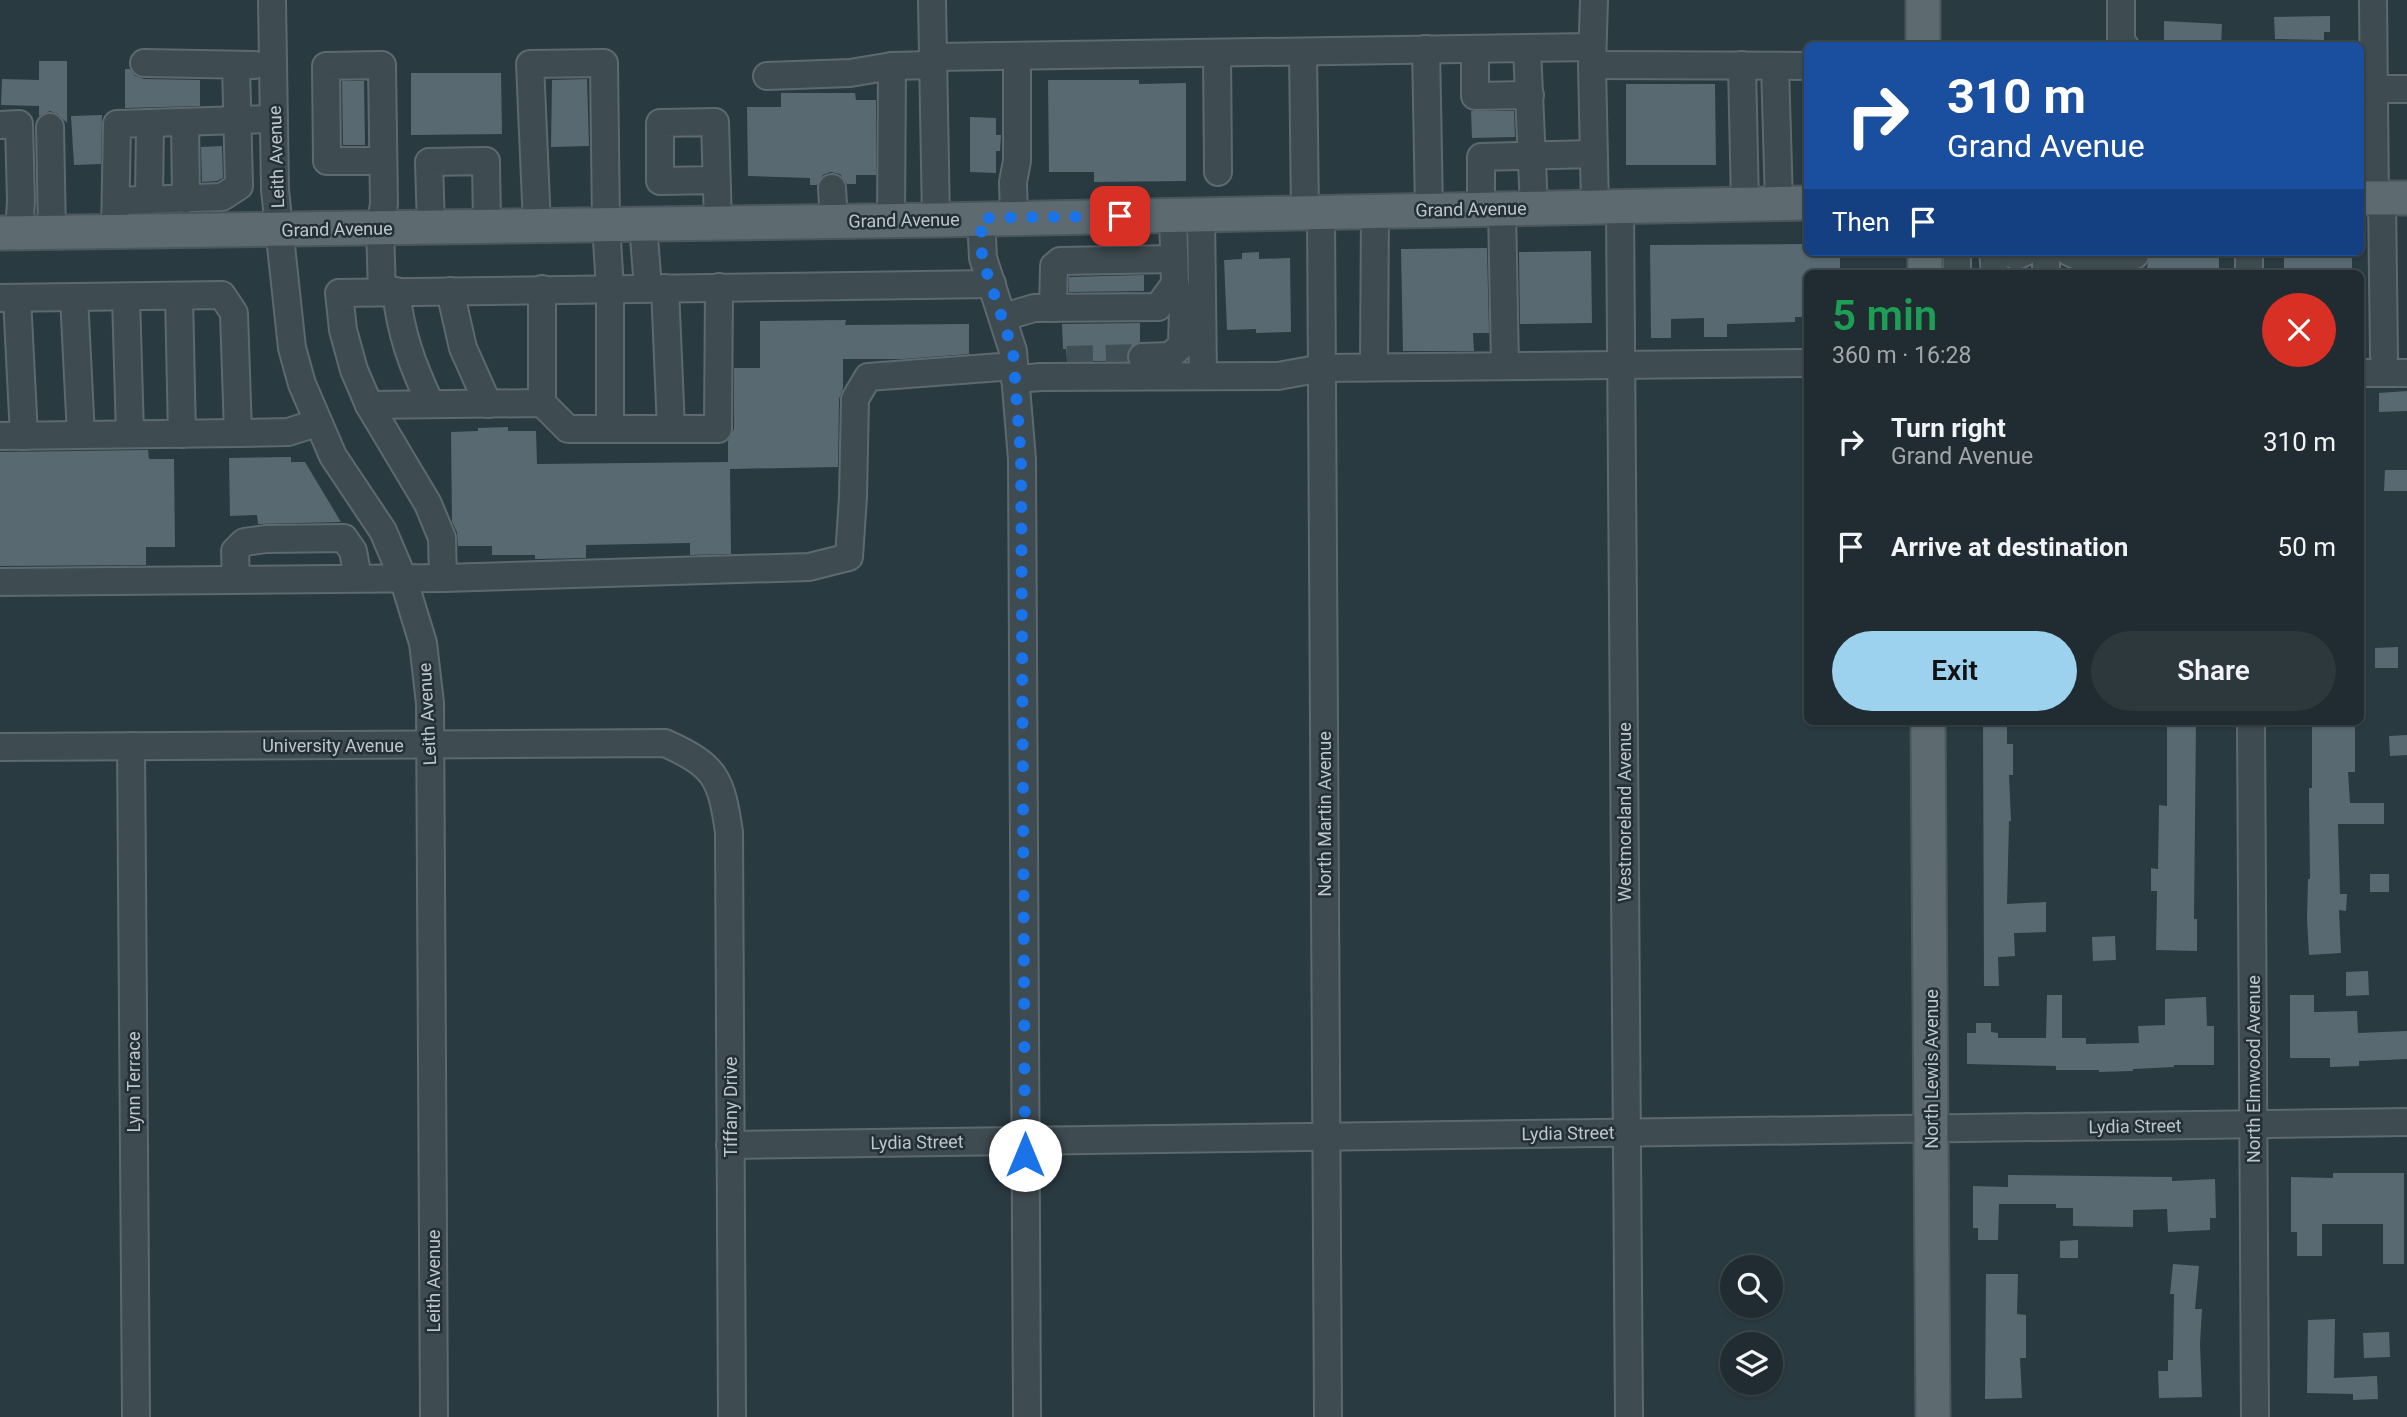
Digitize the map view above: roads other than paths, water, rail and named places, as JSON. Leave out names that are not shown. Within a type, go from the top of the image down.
[{"type":"main road","points":[[1923,0],[1923,42]]},
{"type":"main road","name":"Grand Avenue","points":[[9,233],[52,233],[115,216],[279,230],[1793,203]]},
{"type":"main road","name":"North Lewis Avenue","points":[[1928,725],[1933,1417]]},
{"type":"street","name":"Leith Avenue","points":[[272,0],[275,190],[292,348],[317,423],[333,456],[383,531],[403,578],[422,643],[430,704],[434,1417]]},
{"type":"street","points":[[932,0],[936,220]]},
{"type":"street","name":"Westmoreland Avenue","points":[[1594,0],[1593,154],[1607,206],[1621,365],[1629,1417]]},
{"type":"street","points":[[2121,0],[2121,42]]},
{"type":"street","points":[[2373,0],[2370,84],[2381,198],[2384,356]]},
{"type":"street","points":[[1475,48],[1475,96],[1530,95]]},
{"type":"street","points":[[767,75],[850,73],[933,61],[1017,56],[1475,48],[1527,48],[1592,56],[1804,66]]},
{"type":"street","points":[[1504,366],[1506,208],[1533,156],[1527,48]]},
{"type":"street","points":[[1426,49],[1429,209]]},
{"type":"street","name":"North Martin Avenue","points":[[1303,51],[1303,145],[1313,212],[1322,368],[1328,1417]]},
{"type":"street","points":[[1217,53],[1218,172]]},
{"type":"street","points":[[1014,218],[1017,56]]},
{"type":"street","points":[[537,225],[530,64],[604,63],[606,224],[611,289],[610,429]]},
{"type":"street","points":[[144,64],[273,65]]},
{"type":"street","points":[[236,65],[229,121],[239,186],[222,197],[149,200],[115,216],[117,124],[229,121],[273,119]]},
{"type":"street","points":[[1742,65],[1745,204]]},
{"type":"street","points":[[891,220],[892,66]]},
{"type":"street","points":[[1775,66],[1793,203]]},
{"type":"street","points":[[2370,84],[2407,89]]},
{"type":"street","points":[[186,122],[186,199]]},
{"type":"street","points":[[149,200],[150,123]]},
{"type":"street","points":[[0,124],[19,124],[21,201],[9,233]]},
{"type":"street","points":[[50,127],[52,233]]},
{"type":"street","points":[[1506,208],[1481,157],[1593,154]]},
{"type":"street","points":[[383,161],[384,204],[380,228],[389,291],[410,360],[430,403]]},
{"type":"street","points":[[430,227],[429,162],[486,161],[487,226]]},
{"type":"street","points":[[716,180],[718,223]]},
{"type":"street","points":[[832,188],[834,221]]},
{"type":"street","points":[[1374,367],[1375,211]]},
{"type":"street","points":[[1003,317],[1034,308],[1158,307],[1174,272],[1187,214]]},
{"type":"street","points":[[1187,214],[1203,376]]},
{"type":"street","points":[[981,218],[982,258],[1003,317],[1015,368],[1021,459],[1027,1417]]},
{"type":"street","points":[[643,224],[656,288],[671,429]]},
{"type":"street","points":[[1053,308],[1054,265],[1060,261],[1174,272]]},
{"type":"street","points":[[1142,357],[1170,356],[1182,345],[1183,308],[1174,272]]},
{"type":"street","points":[[443,578],[442,538],[428,504],[369,405],[354,370],[343,330],[339,293],[992,284]]},
{"type":"street","points":[[541,289],[542,403],[568,429],[718,429],[719,287]]},
{"type":"street","points":[[450,291],[463,348],[488,404]]},
{"type":"street","points":[[238,433],[234,313],[222,295],[9,298],[12,436],[182,434],[238,433],[288,432],[317,423]]},
{"type":"street","points":[[179,296],[182,434]]},
{"type":"street","points":[[74,297],[81,435]]},
{"type":"street","points":[[127,297],[130,434]]},
{"type":"street","points":[[0,582],[443,578],[808,566],[849,556],[855,399],[868,377],[1015,368],[1067,359]]},
{"type":"street","points":[[1015,368],[1041,377],[1278,376],[1322,368],[1804,363]]},
{"type":"street","points":[[2364,373],[2407,373]]},
{"type":"street","points":[[369,405],[542,403]]},
{"type":"street","points":[[236,580],[235,551],[244,542],[279,539],[344,538],[353,551],[358,578]]},
{"type":"street","name":"North Elmwood Avenue","points":[[2251,725],[2255,1417]]},
{"type":"street","name":"University Avenue","points":[[0,747],[665,743],[690,754],[715,774],[724,798]]},
{"type":"street","name":"Lynn Terrace","points":[[131,746],[135,1417]]},
{"type":"street","name":"Tiffany Drive","points":[[724,798],[729,832],[732,1417]]},
{"type":"street","name":"Lydia Street","points":[[730,1145],[2407,1122]]},
{"type":"tunnel","points":[[1067,359],[1142,357]]}]
